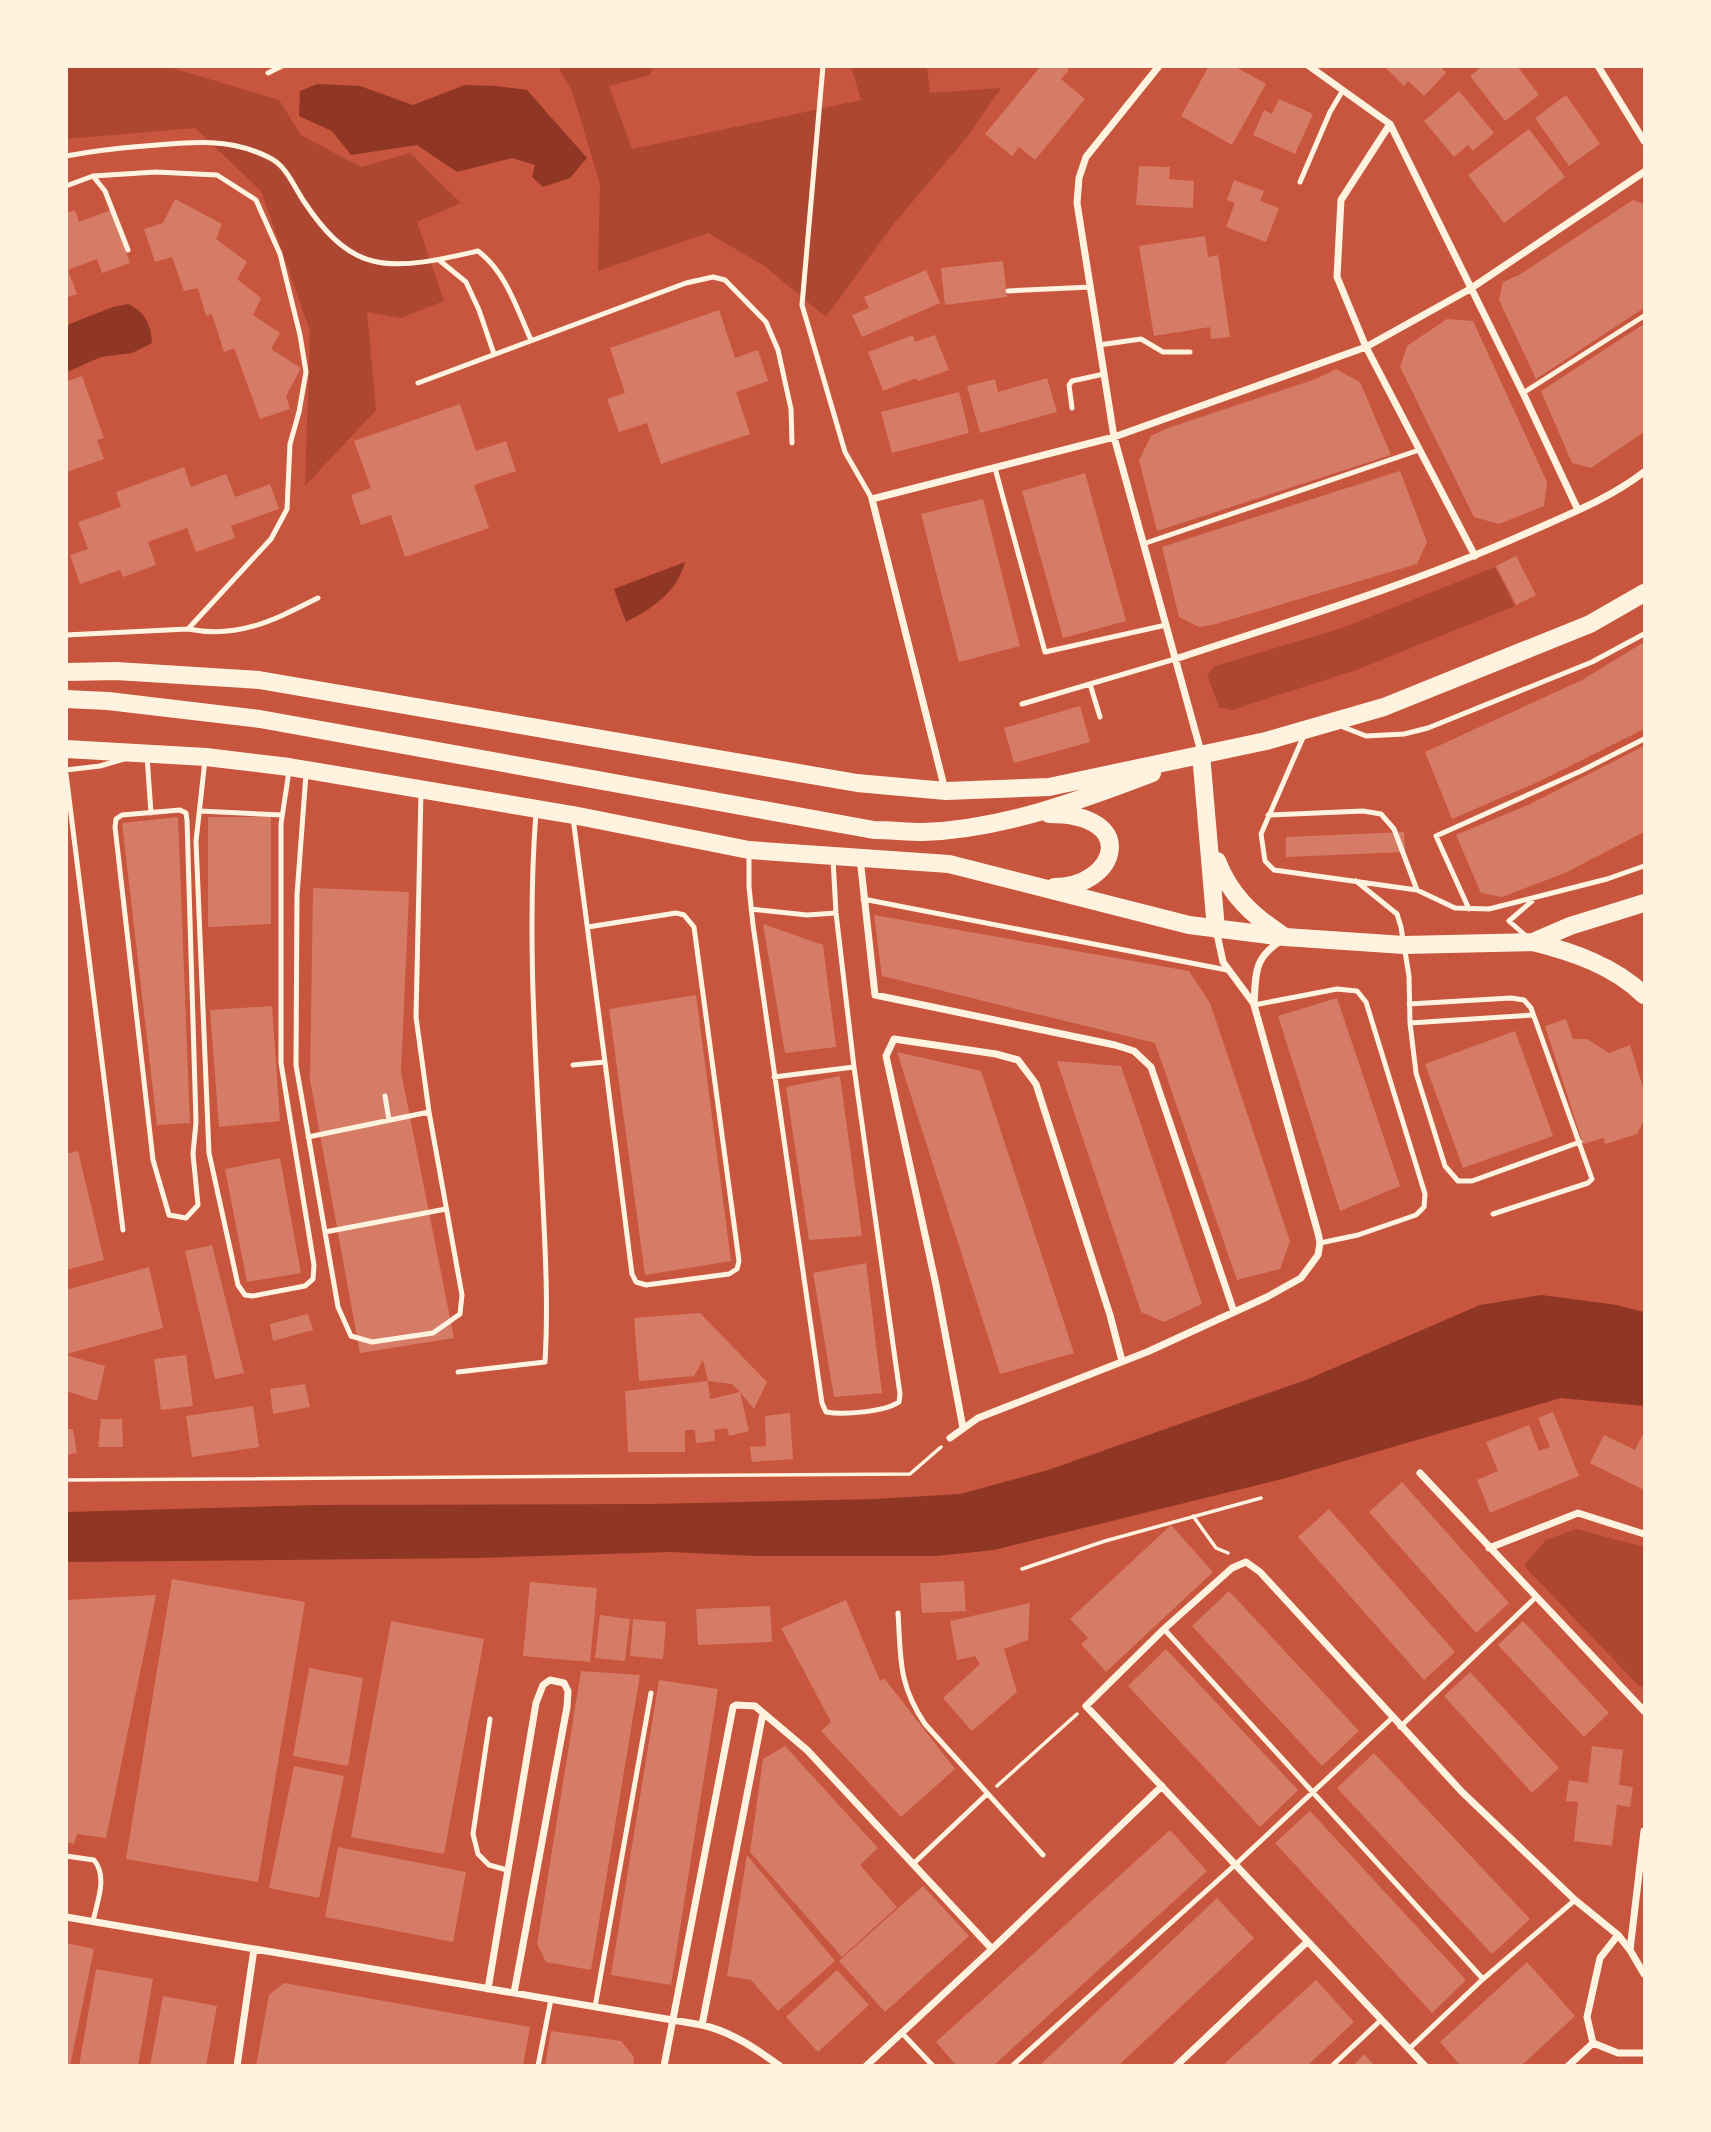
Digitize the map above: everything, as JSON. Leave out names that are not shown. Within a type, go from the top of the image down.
[{"type":"main road","points":[[66,672],[144,672],[259,680],[857,783],[946,791],[1049,787],[1266,741],[1384,707],[1590,624],[1644,593]]},
{"type":"main road","points":[[66,699],[108,701],[260,719],[874,830],[922,832],[967,828],[1028,814],[1093,796],[1201,754]]},
{"type":"main road","points":[[66,749],[206,757],[298,768],[573,815],[749,850],[949,864],[1189,925],[1216,929],[1285,937],[1403,936],[1533,942],[1582,956],[1635,986],[1644,995]]},
{"type":"main road","points":[[1201,754],[1216,929]]},
{"type":"main road","points":[[1028,814],[1079,816],[1092,820],[1108,835],[1110,848],[1106,863],[1091,876],[1068,887],[1042,887]]},
{"type":"main road","points":[[1210,844],[1225,882],[1240,901],[1265,924],[1285,937]]},
{"type":"main road","points":[[1533,942],[1570,926],[1644,903]]},
{"type":"street","points":[[1159,66],[1086,157],[1079,178],[1077,202],[1114,437],[1201,754]]},
{"type":"street","points":[[1309,66],[1390,124],[1524,393],[1578,510]]},
{"type":"street","points":[[1601,68],[1644,141]]},
{"type":"street","points":[[1390,124],[1341,200],[1336,276],[1366,347],[1475,556]]},
{"type":"street","points":[[946,791],[872,499],[1114,437],[1366,347],[1470,289],[1644,172]]},
{"type":"street","points":[[1175,659],[1432,574],[1578,510],[1629,484],[1644,472]]},
{"type":"street","points":[[860,858],[874,995],[1115,1045],[1134,1051],[1151,1067],[1234,1312]]},
{"type":"street","points":[[1216,929],[1223,962],[1254,1005]]},
{"type":"street","points":[[950,1438],[963,1428],[1007,1405],[1174,1341],[1234,1312],[1301,1278],[1318,1255],[1320,1243],[1254,1005],[1257,968],[1265,950],[1285,937]]},
{"type":"street","points":[[963,1428],[936,1285],[886,1056],[894,1040],[996,1054],[1018,1060],[1036,1084],[1111,1315],[1122,1360]]},
{"type":"street","points":[[1420,1473],[1644,1711]]},
{"type":"street","points":[[1489,1548],[1577,1513],[1644,1534]]},
{"type":"street","points":[[1425,2066],[1086,1706],[1164,1629],[1232,1568],[1246,1562],[1260,1572],[1462,1792],[1618,1936],[1644,1974]]},
{"type":"street","points":[[488,1989],[536,1703],[542,1685],[550,1680],[564,1683],[568,1691],[567,1707],[514,1993]]},
{"type":"street","points":[[664,2066],[733,1707],[741,1703],[755,1706],[807,1750],[992,1949]]},
{"type":"street","points":[[702,2025],[763,1713]]},
{"type":"street","points":[[866,2066],[1162,1786]]},
{"type":"street","points":[[1630,1950],[1644,1831]]},
{"type":"street","points":[[66,1917],[702,2025],[723,2030],[743,2040],[780,2066]]},
{"type":"street","points":[[1593,2043],[1587,2017],[1600,1958],[1618,1936]]},
{"type":"street","points":[[1177,2066],[1307,1942]]},
{"type":"street","points":[[237,2066],[254,1949]]},
{"type":"street","points":[[1593,2043],[1618,2053],[1644,2053]]},
{"type":"street","points":[[1568,2066],[1593,2043]]},
{"type":"lane","points":[[268,74],[282,66]]},
{"type":"lane","points":[[823,66],[802,305],[845,452],[872,499]]},
{"type":"lane","points":[[1300,182],[1330,112],[1343,90]]},
{"type":"lane","points":[[66,156],[201,141],[239,146],[273,159],[333,238],[373,261],[439,260],[478,251],[491,261],[503,277],[530,340]]},
{"type":"lane","points":[[66,186],[93,176],[156,172],[217,176],[256,200],[280,254],[300,335],[306,372],[290,444],[287,509],[271,539],[188,629]]},
{"type":"lane","points":[[93,176],[105,191],[128,250]]},
{"type":"lane","points":[[439,260],[466,282],[494,354]]},
{"type":"lane","points":[[418,383],[686,283],[713,277],[725,280],[766,322],[778,350],[791,409],[792,443]]},
{"type":"lane","points":[[1008,291],[1091,287]]},
{"type":"lane","points":[[1524,393],[1644,317]]},
{"type":"lane","points":[[1099,345],[1141,339],[1163,352],[1190,352]]},
{"type":"lane","points":[[1072,408],[1069,385],[1072,381],[1104,374]]},
{"type":"lane","points":[[1143,544],[1419,450]]},
{"type":"lane","points":[[995,468],[1045,652],[1166,625]]},
{"type":"lane","points":[[67,635],[188,629],[213,634],[270,623],[318,598]]},
{"type":"lane","points":[[1332,723],[1366,736],[1404,734],[1428,728],[1592,662],[1644,634]]},
{"type":"lane","points":[[1022,704],[1175,659]]},
{"type":"lane","points":[[1090,684],[1100,717]]},
{"type":"lane","points":[[1307,730],[1261,834],[1265,861],[1275,870],[1417,890],[1455,908],[1489,909],[1607,879],[1644,866]]},
{"type":"lane","points":[[1469,909],[1436,836],[1547,787],[1644,739]]},
{"type":"lane","points":[[123,1230],[66,772],[147,753],[151,813]]},
{"type":"lane","points":[[206,757],[196,841],[209,1153],[238,1285],[244,1295],[253,1296],[306,1286],[313,1279],[314,1265],[281,1063],[282,815],[298,768]]},
{"type":"lane","points":[[298,768],[303,808],[297,895],[296,1065],[338,1307],[351,1336],[372,1342],[433,1333],[460,1314],[462,1294],[429,1112],[416,1017],[421,789]]},
{"type":"lane","points":[[458,1372],[545,1362],[548,1313],[535,1056],[532,880],[537,809]]},
{"type":"lane","points":[[180,810],[186,813],[187,820],[196,1122],[192,1154],[198,1205],[186,1218],[169,1215],[153,1160],[115,827],[116,819],[122,815],[151,813],[180,810]]},
{"type":"lane","points":[[200,811],[282,815]]},
{"type":"lane","points":[[1268,815],[1363,811],[1381,814],[1394,829],[1417,890]]},
{"type":"lane","points":[[573,815],[632,1274],[636,1282],[646,1285],[729,1274],[737,1269],[739,1261],[694,927],[684,915],[676,913],[588,927]]},
{"type":"lane","points":[[749,850],[751,909],[821,1403],[826,1412],[836,1414],[891,1408],[899,1402],[900,1394],[855,1067],[836,913],[832,856]]},
{"type":"lane","points":[[1355,880],[1397,914],[1409,976],[1410,1023],[1416,1073],[1445,1166],[1458,1181],[1472,1181],[1580,1142]]},
{"type":"lane","points":[[863,899],[1227,970]]},
{"type":"lane","points":[[1533,942],[1509,921],[1534,899]]},
{"type":"lane","points":[[751,909],[807,915],[836,913]]},
{"type":"lane","points":[[1254,1005],[1337,989],[1356,991],[1366,1002],[1425,1194],[1424,1207],[1416,1215],[1358,1235],[1320,1243]]},
{"type":"lane","points":[[1409,1004],[1511,998],[1524,1000],[1534,1015],[1592,1179],[1588,1183],[1493,1214]]},
{"type":"lane","points":[[1410,1023],[1534,1015]]},
{"type":"lane","points":[[573,1065],[605,1062]]},
{"type":"lane","points":[[774,1077],[855,1067]]},
{"type":"lane","points":[[385,1096],[389,1121]]},
{"type":"lane","points":[[308,1137],[429,1112]]},
{"type":"lane","points":[[325,1232],[446,1209]]},
{"type":"lane","points":[[1400,1727],[1536,1597]]},
{"type":"lane","points":[[898,1613],[903,1681],[914,1707],[925,1724],[1043,1855]]},
{"type":"lane","points":[[1164,1629],[1483,1979]]},
{"type":"lane","points":[[594,2007],[650,1693]]},
{"type":"lane","points":[[490,1718],[473,1834],[478,1854],[489,1865],[507,1870]]},
{"type":"lane","points":[[1013,2066],[1392,1718]]},
{"type":"lane","points":[[913,1864],[987,1794]]},
{"type":"lane","points":[[66,1856],[94,1860],[100,1868],[102,1876],[93,1922]]},
{"type":"lane","points":[[1409,2049],[1483,1979],[1576,1900]]},
{"type":"lane","points":[[538,2066],[551,1999]]},
{"type":"lane","points":[[1332,2066],[1381,2020]]},
{"type":"lane","points":[[902,2033],[933,2066]]},
{"type":"path","points":[[66,1480],[910,1474],[950,1438]]},
{"type":"path","points":[[1022,1569],[1105,1541],[1261,1498]]},
{"type":"path","points":[[1193,1516],[1216,1548],[1246,1562]]},
{"type":"path","points":[[987,1794],[1086,1706]]},
{"type":"shaded area","points":[[67,67],[169,67],[279,100],[301,135],[361,167],[410,153],[461,203],[417,222],[444,301],[401,318],[367,312],[376,410],[305,486],[310,331],[261,191],[195,128],[67,139]]},
{"type":"shaded area","points":[[558,67],[654,67],[650,75],[609,86],[632,149],[861,100],[851,67],[927,67],[930,93],[1001,88],[967,137],[892,226],[826,317],[763,265],[708,233],[598,271],[600,184],[572,91]]},
{"type":"shaded area","points":[[317,84],[360,86],[413,105],[465,85],[527,90],[587,158],[570,178],[543,187],[532,177],[535,165],[512,158],[457,172],[417,145],[351,155],[332,131],[299,116],[300,91]]},
{"type":"shaded area","points":[[128,304],[146,319],[152,343],[132,353],[101,357],[67,372],[67,325]]},
{"type":"shaded area","points":[[685,562],[676,582],[663,598],[626,622],[614,589]]},
{"type":"shaded area","points":[[1495,567],[1515,606],[1359,669],[1232,710],[1219,707],[1207,675],[1215,666],[1342,628]]},
{"type":"shaded area","points":[[1541,1295],[1617,1305],[1644,1312],[1644,1406],[1561,1398],[1286,1478],[994,1550],[936,1556],[756,1556],[671,1552],[477,1558],[67,1562],[67,1512],[319,1505],[652,1504],[875,1499],[960,1494],[1048,1470],[1306,1380],[1480,1305]]},
{"type":"shaded area","points":[[1576,1529],[1644,1547],[1644,1688],[1638,1685],[1526,1568],[1525,1564],[1546,1540]]},
{"type":"building","points":[[1041,66],[1065,66],[1069,70],[1061,79],[1085,99],[1035,160],[1019,147],[1012,156],[985,134]]},
{"type":"building","points":[[1209,66],[1234,66],[1266,84],[1232,145],[1181,116]]},
{"type":"building","points":[[1384,66],[1440,66],[1446,73],[1424,96],[1408,81],[1404,86]]},
{"type":"building","points":[[1483,66],[1517,66],[1539,95],[1505,121],[1470,76]]},
{"type":"building","points":[[1459,91],[1494,133],[1473,151],[1468,145],[1454,157],[1424,121]]},
{"type":"building","points":[[1566,95],[1600,144],[1569,166],[1535,118]]},
{"type":"building","points":[[1279,99],[1313,114],[1295,154],[1253,135],[1264,110],[1272,114]]},
{"type":"building","points":[[1529,129],[1565,177],[1504,223],[1468,175]]},
{"type":"building","points":[[1139,166],[1170,167],[1169,179],[1194,181],[1193,208],[1136,205]]},
{"type":"building","points":[[1234,180],[1264,191],[1260,201],[1279,208],[1266,242],[1226,227],[1235,203],[1227,200]]},
{"type":"building","points":[[175,199],[222,224],[216,239],[247,262],[237,279],[261,298],[253,315],[280,333],[271,349],[301,368],[286,396],[290,409],[260,419],[234,348],[224,352],[212,314],[206,316],[198,288],[184,291],[172,257],[155,262],[144,229],[163,223]]},
{"type":"building","points":[[1633,200],[1644,204],[1644,308],[1536,379],[1499,300],[1503,282],[1519,275]]},
{"type":"building","points":[[75,210],[79,222],[111,210],[130,263],[102,273],[97,259],[68,270],[77,294],[66,298],[66,213]]},
{"type":"building","points":[[1205,236],[1208,257],[1218,255],[1230,337],[1211,339],[1210,327],[1154,336],[1139,246]]},
{"type":"building","points":[[1003,261],[1007,297],[945,305],[941,268]]},
{"type":"building","points":[[926,270],[940,303],[862,337],[852,315],[869,308],[864,297]]},
{"type":"building","points":[[719,310],[735,358],[758,350],[768,381],[736,392],[750,434],[661,464],[647,423],[619,432],[607,399],[625,393],[610,348]]},
{"type":"building","points":[[1447,319],[1473,321],[1547,482],[1544,506],[1499,524],[1474,517],[1400,367],[1407,346]]},
{"type":"building","points":[[1644,324],[1644,432],[1591,468],[1572,463],[1541,391]]},
{"type":"building","points":[[913,335],[915,342],[935,335],[949,370],[918,381],[916,378],[883,391],[868,352]]},
{"type":"building","points":[[1336,369],[1360,382],[1391,455],[1157,531],[1139,460],[1151,436],[1316,379]]},
{"type":"building","points":[[82,376],[104,438],[97,440],[104,459],[67,472],[66,382]]},
{"type":"building","points":[[1047,378],[1057,412],[980,433],[967,386],[995,379],[998,392]]},
{"type":"building","points":[[959,392],[969,433],[892,453],[881,412]]},
{"type":"building","points":[[460,404],[476,451],[506,441],[516,471],[474,485],[489,528],[405,557],[391,515],[361,525],[351,495],[371,488],[354,441]]},
{"type":"building","points":[[184,467],[191,487],[226,474],[235,497],[270,484],[279,509],[231,526],[235,538],[196,552],[187,528],[148,542],[156,565],[123,577],[120,570],[80,584],[70,555],[88,549],[78,522],[121,507],[116,492]]},
{"type":"building","points":[[1400,471],[1427,542],[1417,564],[1212,625],[1199,627],[1179,617],[1162,547]]},
{"type":"building","points":[[1085,473],[1126,621],[1063,638],[1022,491]]},
{"type":"building","points":[[983,499],[1020,646],[959,662],[921,514]]},
{"type":"building","points":[[1516,556],[1536,595],[1516,605],[1496,566]]},
{"type":"building","points":[[1644,642],[1644,729],[1540,781],[1452,819],[1425,752],[1582,680]]},
{"type":"building","points":[[1080,706],[1090,742],[1014,763],[1004,728]]},
{"type":"building","points":[[1644,746],[1644,832],[1565,873],[1502,897],[1481,893],[1456,835],[1530,804]]},
{"type":"building","points":[[178,817],[190,1123],[157,1125],[122,823]]},
{"type":"building","points":[[208,817],[271,817],[271,924],[208,927]]},
{"type":"building","points":[[1404,832],[1405,852],[1286,857],[1286,837]]},
{"type":"building","points":[[313,888],[409,892],[401,1072],[454,1338],[360,1353],[310,1080]]},
{"type":"building","points":[[874,915],[1189,971],[1210,1003],[1290,1241],[1280,1269],[1237,1280],[1155,1043],[882,976]]},
{"type":"building","points":[[763,924],[823,945],[836,1047],[785,1053]]},
{"type":"building","points":[[696,995],[731,1261],[645,1275],[609,1009]]},
{"type":"building","points":[[1337,998],[1400,1186],[1340,1211],[1278,1016]]},
{"type":"building","points":[[272,1006],[280,1121],[219,1127],[210,1010]]},
{"type":"building","points":[[1566,1019],[1573,1039],[1587,1039],[1609,1053],[1630,1045],[1644,1091],[1644,1120],[1637,1134],[1605,1144],[1604,1138],[1583,1144],[1545,1026]]},
{"type":"building","points":[[1515,1031],[1553,1136],[1463,1168],[1425,1064]]},
{"type":"building","points":[[897,1052],[981,1071],[1074,1353],[1000,1374]]},
{"type":"building","points":[[1057,1061],[1121,1066],[1202,1304],[1164,1322],[1141,1312]]},
{"type":"building","points":[[840,1076],[862,1236],[809,1240],[786,1087]]},
{"type":"building","points":[[78,1151],[104,1260],[66,1270],[66,1154]]},
{"type":"building","points":[[280,1158],[301,1273],[247,1282],[225,1169]]},
{"type":"building","points":[[212,1245],[244,1373],[215,1379],[185,1251]]},
{"type":"building","points":[[866,1263],[882,1393],[834,1397],[813,1273]]},
{"type":"building","points":[[149,1267],[163,1328],[66,1354],[66,1290]]},
{"type":"building","points":[[700,1313],[767,1382],[754,1409],[732,1384],[708,1381],[703,1360],[694,1376],[639,1381],[634,1318]]},
{"type":"building","points":[[308,1314],[313,1330],[273,1341],[270,1324]]},
{"type":"building","points":[[66,1355],[105,1366],[97,1401],[66,1391]]},
{"type":"building","points":[[186,1355],[193,1406],[161,1410],[154,1359]]},
{"type":"building","points":[[708,1381],[710,1399],[740,1392],[749,1431],[729,1436],[727,1428],[714,1430],[715,1441],[696,1443],[695,1430],[685,1430],[685,1452],[628,1452],[625,1391]]},
{"type":"building","points":[[305,1384],[310,1407],[273,1414],[270,1389]]},
{"type":"building","points":[[253,1406],[259,1447],[192,1457],[186,1416]]},
{"type":"building","points":[[1553,1412],[1579,1476],[1490,1513],[1477,1480],[1498,1471],[1486,1442],[1529,1425],[1539,1451],[1550,1447],[1538,1418]]},
{"type":"building","points":[[790,1413],[793,1459],[752,1462],[750,1447],[766,1446],[765,1416]]},
{"type":"building","points":[[101,1419],[122,1419],[123,1447],[98,1447]]},
{"type":"building","points":[[66,1429],[73,1429],[77,1453],[66,1455]]},
{"type":"building","points":[[1644,1432],[1644,1490],[1590,1463],[1604,1435],[1635,1450]]},
{"type":"building","points":[[1402,1482],[1509,1603],[1476,1633],[1369,1512]]},
{"type":"building","points":[[1329,1509],[1455,1652],[1424,1680],[1298,1537]]},
{"type":"building","points":[[1171,1525],[1213,1572],[1106,1672],[1081,1644],[1088,1638],[1070,1619]]},
{"type":"building","points":[[172,1579],[305,1602],[258,1882],[126,1859]]},
{"type":"building","points":[[964,1581],[966,1611],[922,1613],[920,1583]]},
{"type":"building","points":[[530,1582],[597,1588],[590,1662],[523,1656]]},
{"type":"building","points":[[1229,1591],[1359,1731],[1322,1766],[1192,1626]]},
{"type":"building","points":[[156,1595],[106,1838],[77,1834],[74,1844],[66,1842],[66,1600]]},
{"type":"building","points":[[846,1600],[880,1681],[884,1678],[955,1769],[901,1817],[821,1731],[831,1722],[781,1628]]},
{"type":"building","points":[[1030,1603],[1028,1640],[1004,1649],[1017,1692],[972,1731],[943,1698],[980,1664],[975,1656],[957,1660],[950,1621]]},
{"type":"building","points":[[770,1606],[772,1642],[698,1645],[696,1609]]},
{"type":"building","points":[[600,1615],[630,1619],[625,1661],[595,1658]]},
{"type":"building","points":[[633,1619],[666,1622],[663,1659],[630,1656]]},
{"type":"building","points":[[391,1621],[484,1639],[444,1854],[351,1837]]},
{"type":"building","points":[[1523,1621],[1609,1713],[1584,1737],[1498,1645]]},
{"type":"building","points":[[1166,1649],[1298,1790],[1260,1827],[1128,1686]]},
{"type":"building","points":[[309,1668],[363,1678],[348,1766],[293,1756]]},
{"type":"building","points":[[581,1671],[640,1675],[591,1970],[546,1962],[537,1944]]},
{"type":"building","points":[[1470,1672],[1559,1768],[1532,1793],[1444,1696]]},
{"type":"building","points":[[659,1680],[718,1689],[671,1985],[611,1975]]},
{"type":"building","points":[[785,1746],[878,1848],[860,1865],[897,1907],[842,1957],[750,1852],[763,1759]]},
{"type":"building","points":[[1592,1746],[1623,1750],[1619,1785],[1633,1787],[1630,1807],[1617,1805],[1612,1846],[1574,1841],[1578,1802],[1566,1801],[1569,1780],[1588,1783]]},
{"type":"building","points":[[1374,1753],[1530,1919],[1492,1954],[1337,1788]]},
{"type":"building","points":[[294,1766],[344,1776],[319,1898],[269,1888]]},
{"type":"building","points":[[1310,1811],[1466,1980],[1432,2013],[1275,1843]]},
{"type":"building","points":[[1170,1830],[1207,1871],[993,2066],[957,2066],[936,2042]]},
{"type":"building","points":[[338,1847],[466,1872],[453,1942],[325,1917]]},
{"type":"building","points":[[747,1855],[835,1961],[778,2011],[751,1980],[727,1976]]},
{"type":"building","points":[[923,1886],[969,1936],[885,2012],[839,1961]]},
{"type":"building","points":[[1217,1898],[1254,1938],[1118,2066],[1039,2066]]},
{"type":"building","points":[[66,1943],[94,1949],[70,2066],[66,2066]]},
{"type":"building","points":[[1527,1962],[1575,2016],[1521,2066],[1461,2066],[1440,2042]]},
{"type":"building","points":[[96,1969],[153,1979],[138,2066],[79,2066]]},
{"type":"building","points":[[837,1970],[869,2005],[818,2052],[786,2017]]},
{"type":"building","points":[[1316,1980],[1354,2022],[1307,2066],[1222,2066]]},
{"type":"building","points":[[284,1983],[530,2027],[523,2066],[256,2066],[269,1995]]},
{"type":"building","points":[[163,1996],[217,2006],[206,2066],[150,2066]]},
{"type":"building","points":[[551,2031],[621,2041],[634,2057],[633,2066],[545,2066]]},
{"type":"building","points":[[1364,2054],[1375,2066],[1353,2066]]}]
